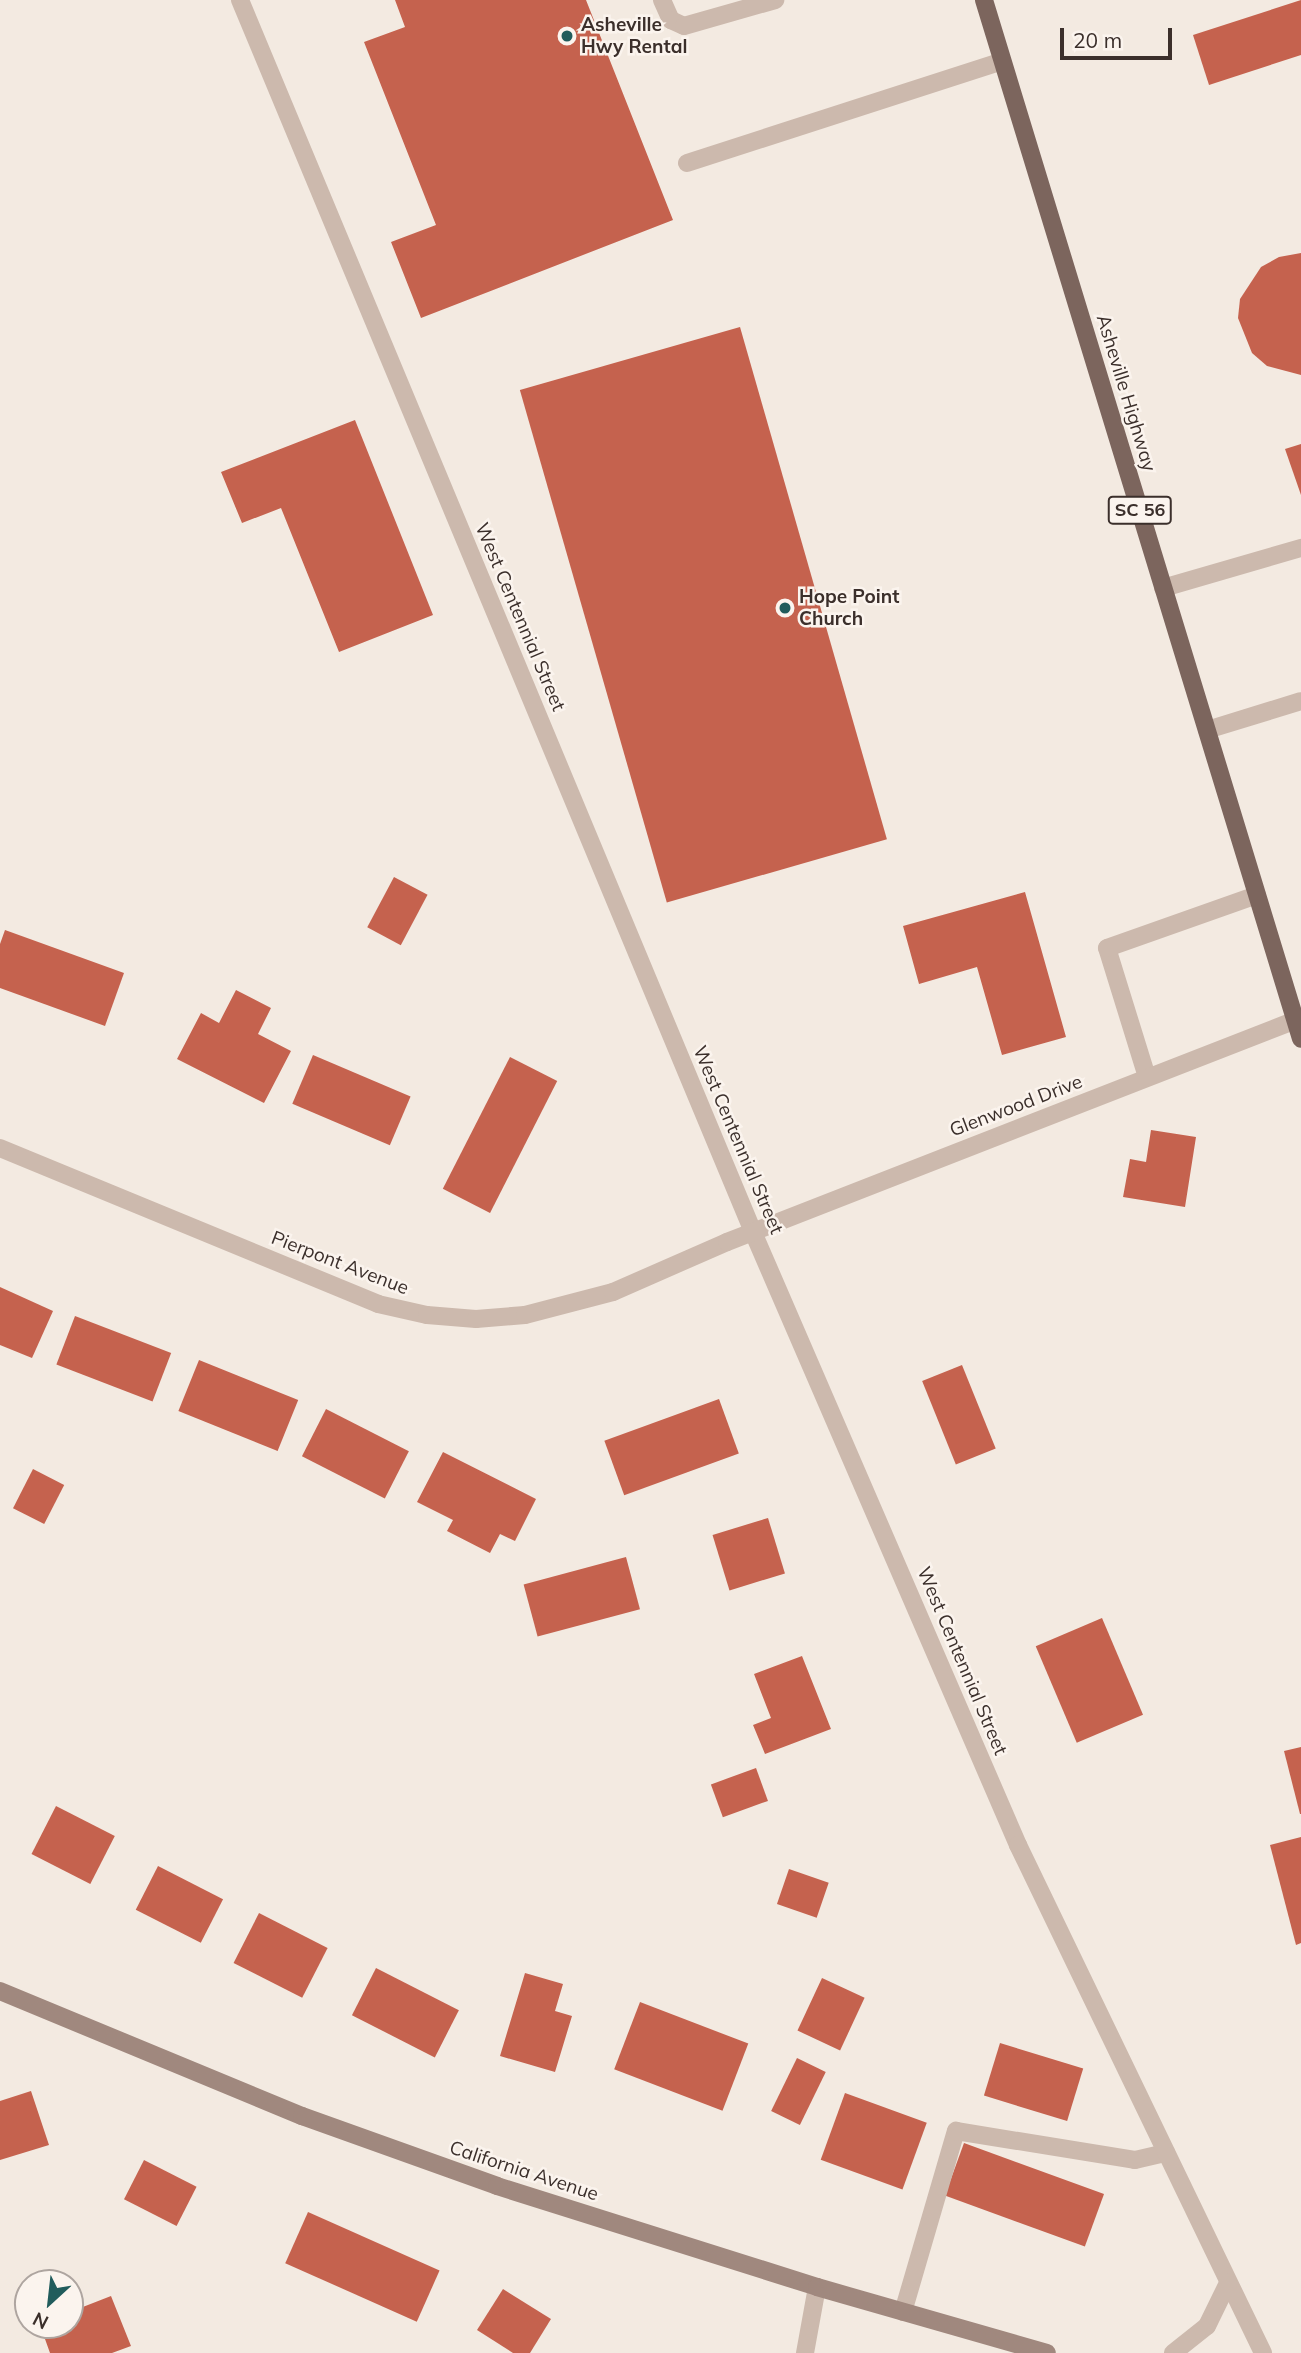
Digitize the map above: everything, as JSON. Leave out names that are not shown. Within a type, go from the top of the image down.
[{"type":"main road","name":"Asheville Highway","points":[[984,0],[1257,895],[1298,1020],[1301,1039]]},
{"type":"main road","name":"California Avenue","points":[[0,1991],[328,2125],[497,2186],[817,2287],[1047,2353]]},
{"type":"street","name":"West Centennial Street","points":[[240,0],[753,1232],[1018,1844],[1263,2353]]},
{"type":"street","points":[[662,0],[671,20],[684,26],[775,0]]},
{"type":"street","points":[[687,163],[1002,61]]},
{"type":"street","points":[[1163,588],[1301,548]]},
{"type":"street","points":[[1207,730],[1301,701]]},
{"type":"street","points":[[1147,1077],[1107,948],[1257,895]]},
{"type":"street","name":"Glenwood Drive","points":[[753,1232],[1298,1020]]},
{"type":"street","name":"Pierpont Avenue","points":[[0,1148],[379,1304],[427,1315],[476,1319],[525,1315],[613,1292],[753,1232]]},
{"type":"street","points":[[903,2312],[956,2131],[1135,2160],[1166,2153]]},
{"type":"street","points":[[1173,2353],[1207,2326],[1228,2283]]},
{"type":"street","points":[[806,2353],[817,2287]]},
{"type":"building","points":[[395,0],[586,0],[673,220],[421,318],[391,242],[436,225],[364,42],[405,27]]},
{"type":"building","points":[[1301,0],[1301,55],[1209,85],[1193,35]]},
{"type":"building","points":[[1301,253],[1301,375],[1267,366],[1252,353],[1238,318],[1240,299],[1261,267],[1279,257]]},
{"type":"building","points":[[740,327],[887,839],[667,902],[520,390]]},
{"type":"building","points":[[355,420],[433,615],[339,652],[281,508],[242,523],[221,472]]},
{"type":"building","points":[[1301,444],[1301,495],[1285,449]]},
{"type":"building","points":[[394,877],[428,895],[401,945],[367,927]]},
{"type":"building","points":[[1025,892],[1066,1037],[1002,1055],[977,967],[919,984],[903,926]]},
{"type":"building","points":[[5,930],[124,973],[105,1026],[0,988],[0,944]]},
{"type":"building","points":[[236,990],[271,1008],[258,1034],[291,1051],[264,1103],[177,1059],[201,1013],[219,1023]]},
{"type":"building","points":[[313,1055],[411,1096],[390,1145],[292,1104]]},
{"type":"building","points":[[510,1057],[557,1081],[490,1213],[443,1189]]},
{"type":"building","points":[[1151,1130],[1196,1137],[1185,1207],[1123,1197],[1130,1159],[1146,1162]]},
{"type":"building","points":[[0,1287],[53,1311],[32,1358],[0,1345]]},
{"type":"building","points":[[75,1316],[171,1353],[153,1401],[56,1365]]},
{"type":"building","points":[[199,1360],[298,1400],[278,1451],[178,1411]]},
{"type":"building","points":[[962,1365],[996,1448],[956,1465],[922,1381]]},
{"type":"building","points":[[719,1399],[739,1454],[624,1495],[604,1441]]},
{"type":"building","points":[[326,1409],[409,1451],[385,1498],[302,1456]]},
{"type":"building","points":[[443,1452],[536,1499],[515,1541],[500,1534],[490,1553],[447,1531],[453,1520],[417,1502]]},
{"type":"building","points":[[33,1469],[64,1485],[44,1524],[13,1508]]},
{"type":"building","points":[[768,1518],[785,1573],[729,1590],[713,1535]]},
{"type":"building","points":[[626,1557],[640,1609],[538,1637],[524,1584]]},
{"type":"building","points":[[1102,1618],[1143,1715],[1077,1743],[1036,1646]]},
{"type":"building","points":[[802,1656],[831,1729],[765,1754],[753,1725],[771,1718],[754,1674]]},
{"type":"building","points":[[1301,1747],[1301,1814],[1300,1814],[1284,1751]]},
{"type":"building","points":[[756,1768],[768,1801],[723,1817],[711,1784]]},
{"type":"building","points":[[56,1806],[115,1836],[90,1884],[31,1854]]},
{"type":"building","points":[[1301,1837],[1301,1943],[1296,1945],[1270,1845]]},
{"type":"building","points":[[158,1866],[223,1899],[201,1943],[136,1910]]},
{"type":"building","points":[[789,1869],[829,1883],[817,1918],[777,1904]]},
{"type":"building","points":[[259,1913],[328,1948],[302,1998],[234,1963]]},
{"type":"building","points":[[376,1968],[459,2010],[435,2057],[352,2015]]},
{"type":"building","points":[[525,1973],[563,1984],[555,2011],[572,2016],[555,2072],[500,2056]]},
{"type":"building","points":[[822,1978],[865,1998],[840,2050],[797,2031]]},
{"type":"building","points":[[640,2002],[748,2044],[722,2111],[614,2069]]},
{"type":"building","points":[[1000,2043],[1083,2068],[1067,2121],[984,2096]]},
{"type":"building","points":[[797,2058],[826,2072],[800,2125],[771,2111]]},
{"type":"building","points":[[31,2091],[49,2145],[0,2160],[0,2101]]},
{"type":"building","points":[[845,2093],[927,2123],[902,2189],[821,2160]]},
{"type":"building","points":[[964,2143],[1104,2194],[1085,2247],[945,2196]]},
{"type":"building","points":[[144,2160],[197,2187],[177,2226],[124,2199]]},
{"type":"building","points":[[308,2212],[440,2271],[417,2322],[285,2263]]},
{"type":"building","points":[[503,2289],[551,2319],[530,2353],[513,2353],[477,2330]]},
{"type":"building","points":[[111,2296],[131,2346],[112,2353],[50,2353],[45,2339],[84,2339],[84,2307]]},
{"type":"place","name":"Asheville Hwy Rental","points":[[567,36]]},
{"type":"place","name":"Hope Point Church","points":[[785,608]]}]
